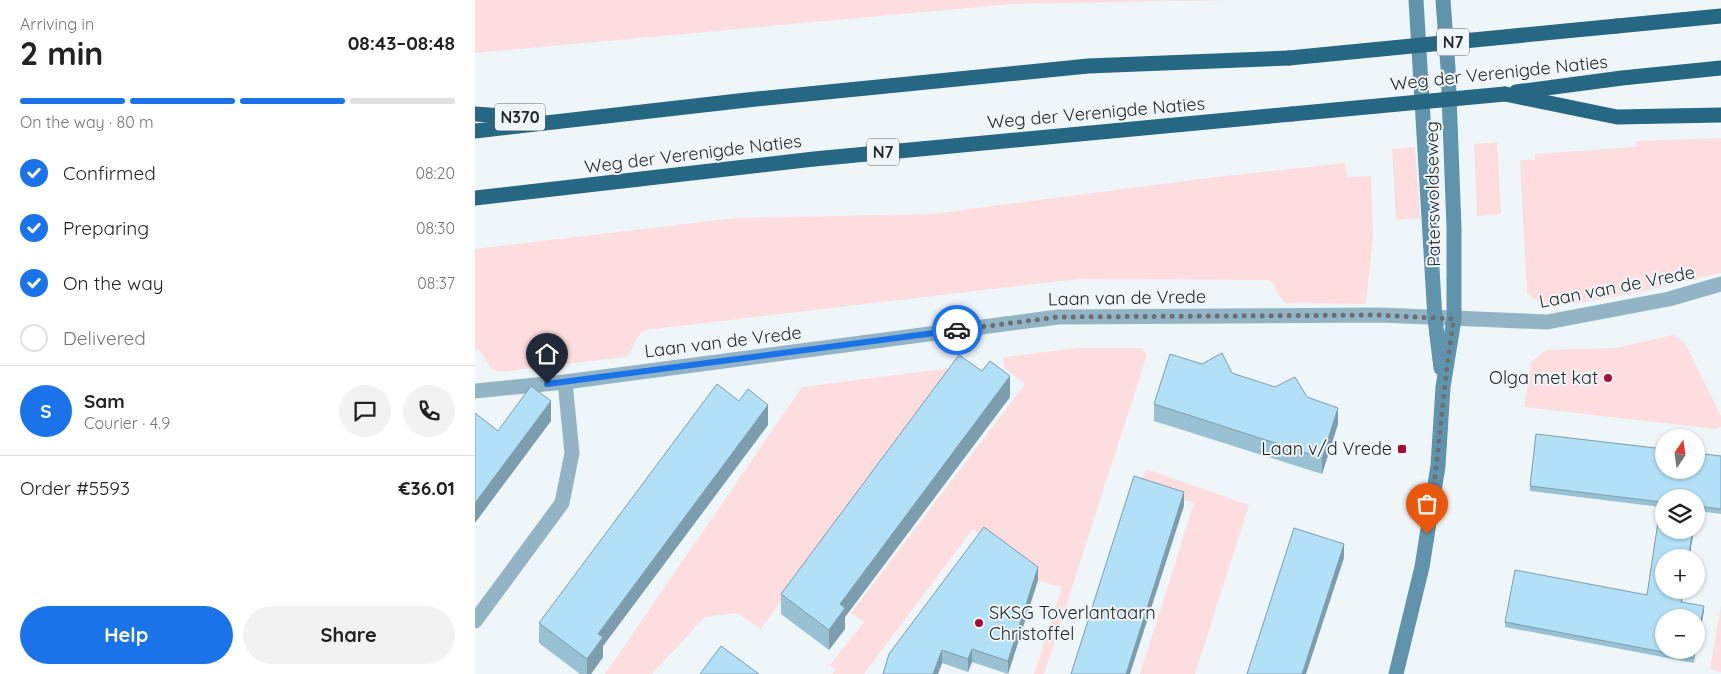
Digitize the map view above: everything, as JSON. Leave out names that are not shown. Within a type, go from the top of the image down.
[{"type":"highway","name":"Weg der Verenigde Naties","points":[[475,131],[747,100],[1088,66],[1289,58],[1721,16]]},
{"type":"highway","name":"Weg der Verenigde Naties","points":[[475,198],[814,159],[1505,94],[1622,78],[1721,68]]},
{"type":"highway","name":"N7","points":[[1505,94],[1617,117],[1721,115]]},
{"type":"highway","name":"N370","points":[[475,114],[565,120]]},
{"type":"main road","name":"Paterswoldseweg","points":[[1416,0],[1435,319],[1443,387]]},
{"type":"main road","name":"Paterswoldseweg","points":[[1396,674],[1422,567],[1438,466],[1443,387],[1454,319],[1454,228],[1448,68],[1443,0]]},
{"type":"street","name":"Laan van de Vrede","points":[[475,391],[565,382],[1058,317],[1380,315],[1435,319],[1547,322],[1669,299],[1721,284]]},
{"type":"street","points":[[475,621],[562,503],[572,453],[565,382]]},
{"type":"shaded area","points":[[475,0],[1230,0],[1013,4],[475,53]]},
{"type":"shaded area","points":[[1721,138],[1721,273],[1640,292],[1575,304],[1541,304],[1527,294],[1520,160],[1535,160],[1535,154],[1635,147],[1636,141]]},
{"type":"shaded area","points":[[1497,142],[1501,214],[1477,216],[1474,144]]},
{"type":"shaded area","points":[[1415,147],[1420,218],[1396,220],[1392,149]]},
{"type":"shaded area","points":[[1345,163],[1347,177],[1371,176],[1373,236],[1366,304],[1286,303],[1269,280],[1078,279],[646,330],[639,335],[632,350],[626,357],[499,372],[492,369],[480,351],[475,350],[475,249],[735,218],[932,214],[1208,178]]},
{"type":"shaded area","points":[[1673,335],[1685,343],[1721,416],[1721,427],[1715,429],[1524,407],[1531,362],[1546,350],[1616,348]]},
{"type":"shaded area","points":[[1077,348],[1142,348],[1147,355],[1044,674],[1034,674],[1062,587],[1039,581],[973,529],[864,674],[832,674],[836,670],[830,665],[864,622],[851,613],[1025,384],[1004,368],[1003,357]]},
{"type":"shaded area","points":[[950,368],[761,629],[737,613],[705,617],[652,674],[605,674],[802,387]]},
{"type":"shaded area","points":[[1146,469],[1249,505],[1195,674],[1140,674],[1194,503],[1140,485]]},
{"type":"shaded area","points":[[1721,605],[1721,672],[1710,669]]},
{"type":"building","points":[[1222,353],[1232,373],[1275,387],[1295,377],[1307,397],[1338,408],[1322,458],[1154,404],[1170,354],[1202,364]]},
{"type":"building","points":[[959,355],[982,371],[990,361],[1010,376],[840,604],[845,608],[829,630],[781,594]]},
{"type":"building","points":[[717,384],[739,401],[748,389],[768,405],[598,634],[603,637],[587,659],[539,623]]},
{"type":"building","points":[[531,386],[551,401],[475,503],[475,413],[498,431]]},
{"type":"building","points":[[1536,434],[1655,448],[1655,479],[1705,479],[1705,454],[1721,456],[1721,509],[1705,507],[1705,489],[1655,489],[1655,501],[1530,486]]},
{"type":"building","points":[[1134,476],[1184,492],[1126,674],[1071,674]]},
{"type":"building","points":[[984,527],[1038,567],[1008,661],[972,649],[968,659],[942,650],[933,674],[883,674],[889,654]]},
{"type":"building","points":[[1294,528],[1344,544],[1302,674],[1247,674]]},
{"type":"building","points":[[1655,539],[1691,539],[1690,549],[1655,549],[1655,599],[1682,599],[1681,602],[1704,606],[1703,609],[1655,609],[1655,651],[1505,622],[1515,570],[1647,595]]},
{"type":"building","points":[[721,646],[759,674],[700,674]]},
{"type":"way so far","points":[[957,330],[1058,317],[1380,315],[1454,319],[1443,387],[1438,466],[1427,534]]},
{"type":"place","name":"Olga met kat","points":[[1608,378]]},
{"type":"place","name":"Laan v/d Vrede","points":[[1402,449]]},
{"type":"place","name":"SKSG Toverlantaarn Christoffel","points":[[979,623]]},
{"type":"route","points":[[547,384],[957,330]]}]
